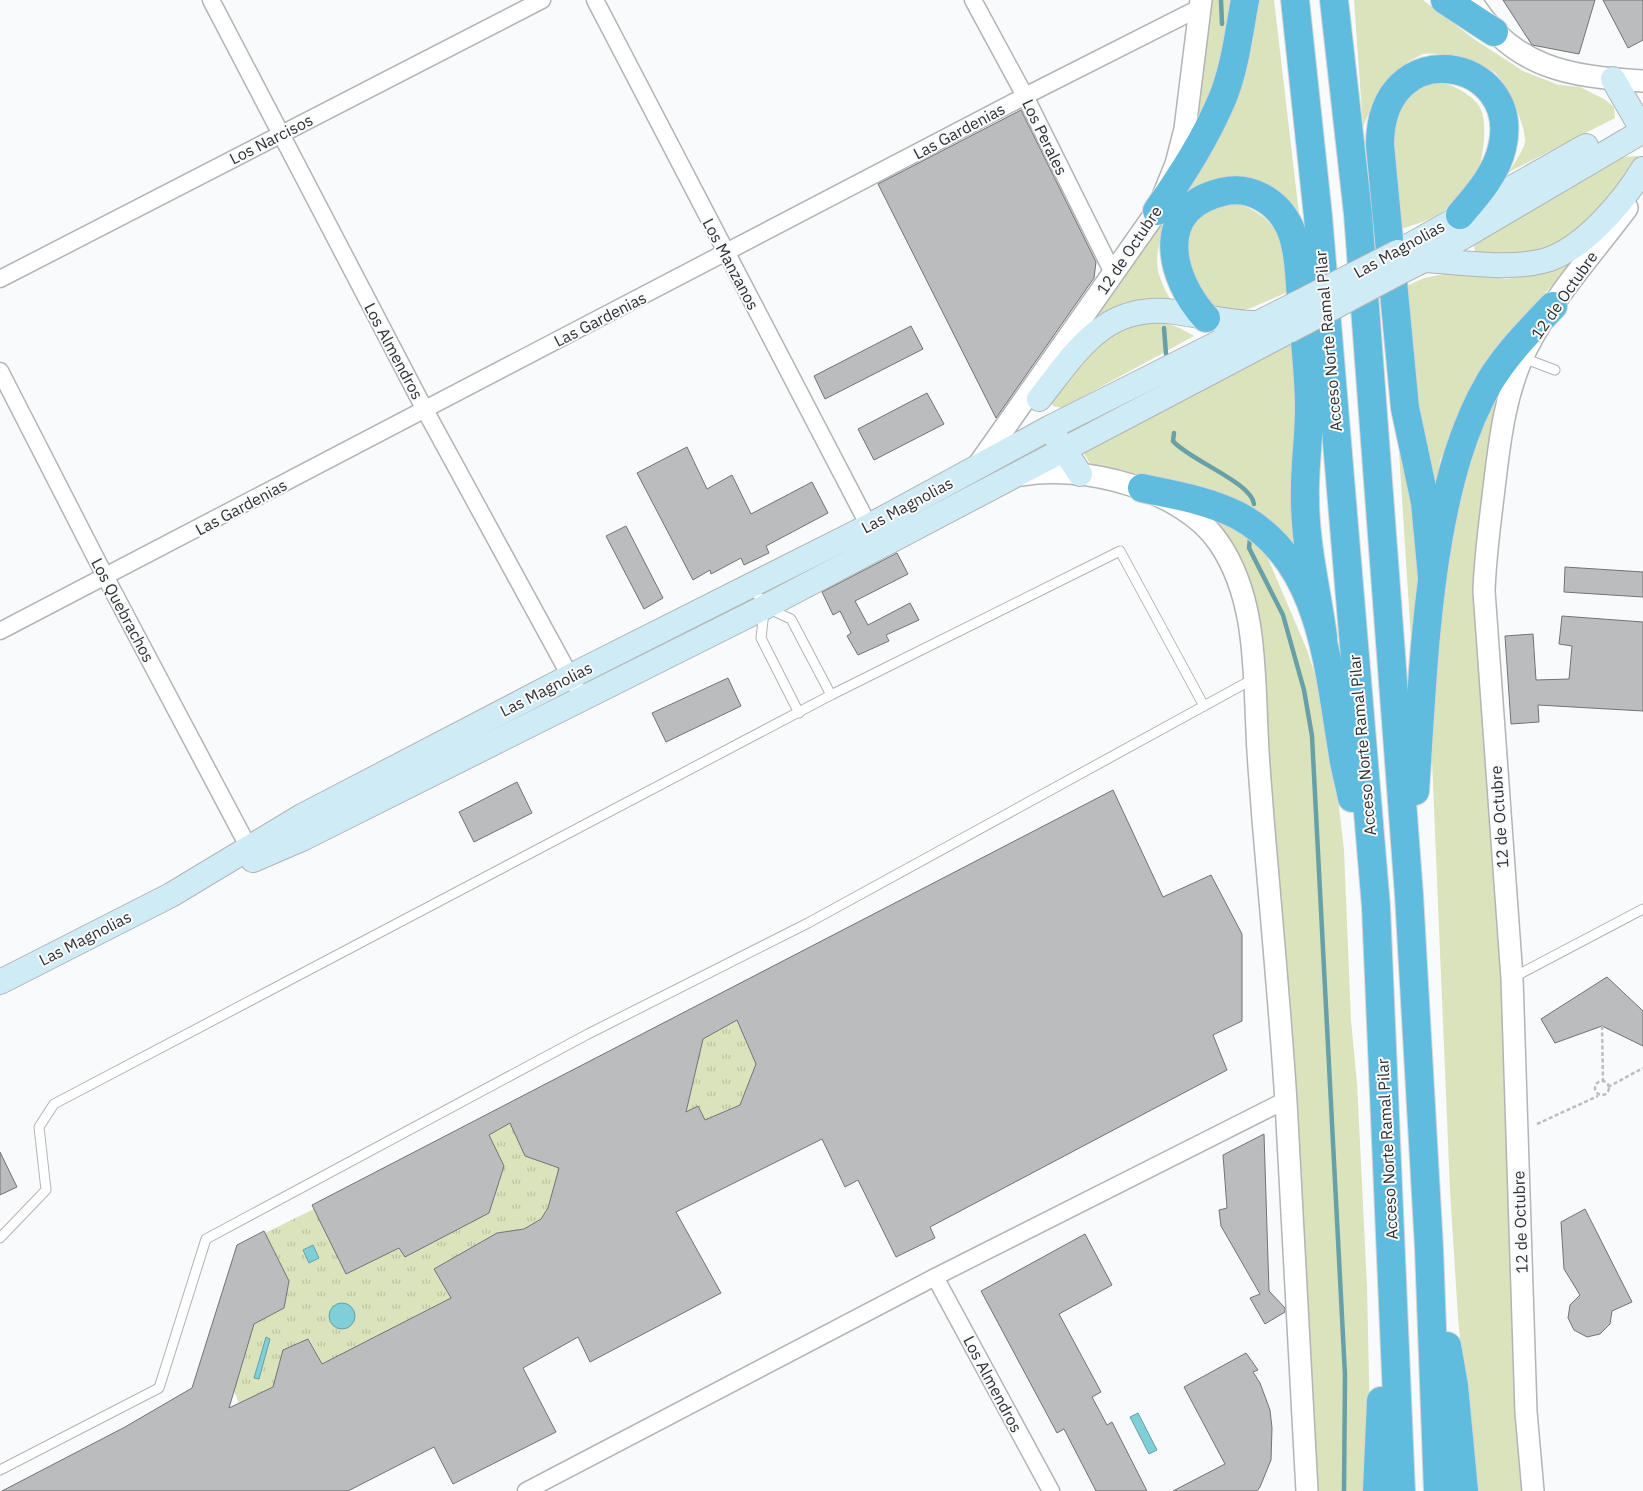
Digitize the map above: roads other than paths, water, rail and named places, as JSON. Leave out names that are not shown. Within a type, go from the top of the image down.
[{"type":"highway","points":[[1157,211],[1190,164],[1223,97],[1237,44],[1245,0]]},
{"type":"highway","name":"Acceso Norte Ramal Pilar","points":[[1295,0],[1318,216],[1376,907],[1389,1182],[1400,1491]]},
{"type":"highway","points":[[1334,0],[1358,214],[1409,895],[1429,1248],[1438,1491]]},
{"type":"highway","points":[[1445,0],[1494,32]]},
{"type":"highway","points":[[1432,577],[1424,502],[1405,408],[1380,145],[1382,120],[1394,94],[1404,82],[1428,70],[1454,69],[1476,77],[1494,96],[1504,118],[1503,147],[1495,167],[1483,187],[1460,215]]},
{"type":"highway","points":[[1206,318],[1190,300],[1177,273],[1173,251],[1178,230],[1190,209],[1212,195],[1237,190],[1257,195],[1272,203],[1282,214],[1290,229],[1298,260],[1309,401],[1305,500],[1323,637],[1333,687],[1342,750],[1376,907]]},
{"type":"highway","points":[[1409,895],[1420,692],[1432,577],[1448,488],[1471,420],[1491,380],[1506,358],[1553,306]]},
{"type":"highway","points":[[1142,488],[1208,504],[1236,515],[1256,528],[1275,545],[1294,571],[1323,637]]},
{"type":"highway","points":[[1377,1491],[1389,1182]]},
{"type":"highway","points":[[1429,1248],[1454,1386],[1464,1491]]},
{"type":"main road","points":[[1613,79],[1642,126]]},
{"type":"main road","name":"Las Magnolias","points":[[0,982],[171,895],[304,838],[765,606],[1062,449],[1284,322],[1400,261],[1460,215],[1642,126]]},
{"type":"main road","name":"Las Magnolias","points":[[1400,261],[1424,260],[1642,126]]},
{"type":"main road","points":[[1424,260],[1519,264],[1543,261],[1556,256],[1575,245],[1593,229],[1619,202],[1643,169]]},
{"type":"main road","points":[[1080,474],[1062,449],[1036,392],[1092,334],[1114,320],[1147,311],[1172,312],[1235,322],[1259,323]]},
{"type":"main road","name":"Las Magnolias","points":[[171,895],[302,816],[569,676],[869,526],[1051,427],[1259,323],[1284,322]]},
{"type":"street","name":"Los Almendros","points":[[211,0],[425,410],[569,676],[583,698]]},
{"type":"street","name":"Los Narcisos","points":[[0,279],[542,0]]},
{"type":"street","name":"Los Manzanos","points":[[595,0],[869,526]]},
{"type":"street","name":"Los Perales","points":[[973,0],[1025,96],[1114,275]]},
{"type":"street","points":[[1471,0],[1494,32],[1523,55],[1539,63],[1576,74],[1643,81]]},
{"type":"street","name":"Las Gardenias","points":[[0,631],[106,578],[726,254],[1201,3]]},
{"type":"street","name":"12 de Octubre","points":[[977,467],[1036,392],[1157,211],[1169,184],[1185,129],[1201,3]]},
{"type":"street","name":"12 de Octubre","points":[[1533,1491],[1526,1412],[1512,978],[1484,592],[1486,556],[1502,432],[1509,396],[1522,358],[1553,306],[1643,186]]},
{"type":"street","name":"Los Quebrachos","points":[[0,371],[106,578],[249,848]]},
{"type":"street","points":[[1009,477],[1047,471],[1080,474],[1142,488],[1168,500],[1190,512],[1205,525],[1220,544],[1233,569],[1244,600],[1251,633],[1255,678],[1258,759],[1286,1100],[1307,1491]]},
{"type":"street","points":[[536,1489],[935,1277],[1286,1100]]},
{"type":"street","name":"Los Almendros","points":[[935,1277],[1052,1491]]},
{"type":"lane","points":[[1522,358],[1555,370]]},
{"type":"lane","points":[[0,1238],[46,1190],[39,1126],[54,1104],[798,713],[1120,551],[1204,706]]},
{"type":"lane","points":[[751,584],[765,606],[791,619],[831,696]]},
{"type":"lane","points":[[765,606],[761,638],[798,713]]},
{"type":"lane","points":[[0,1470],[159,1388],[206,1239],[588,1034],[808,923],[1255,678]]},
{"type":"lane","points":[[1512,978],[1643,909]]},
{"type":"water","points":[[313,1245],[319,1258],[309,1263],[303,1250]]},
{"type":"water","points":[[342,1303],[351,1307],[355,1316],[351,1325],[342,1329],[333,1325],[329,1316],[333,1307]]},
{"type":"water","points":[[266,1337],[270,1339],[259,1379],[254,1378]]},
{"type":"water","points":[[1138,1413],[1157,1450],[1149,1454],[1130,1417]]},
{"type":"waterway","points":[[1221,0],[1222,24]]},
{"type":"waterway","points":[[1164,328],[1166,354]]},
{"type":"waterway","points":[[1174,433],[1173,441],[1192,456],[1231,479],[1250,496],[1254,504]]},
{"type":"waterway","points":[[1250,539],[1249,548],[1283,615],[1304,690],[1312,736],[1345,1375],[1344,1491]]}]
